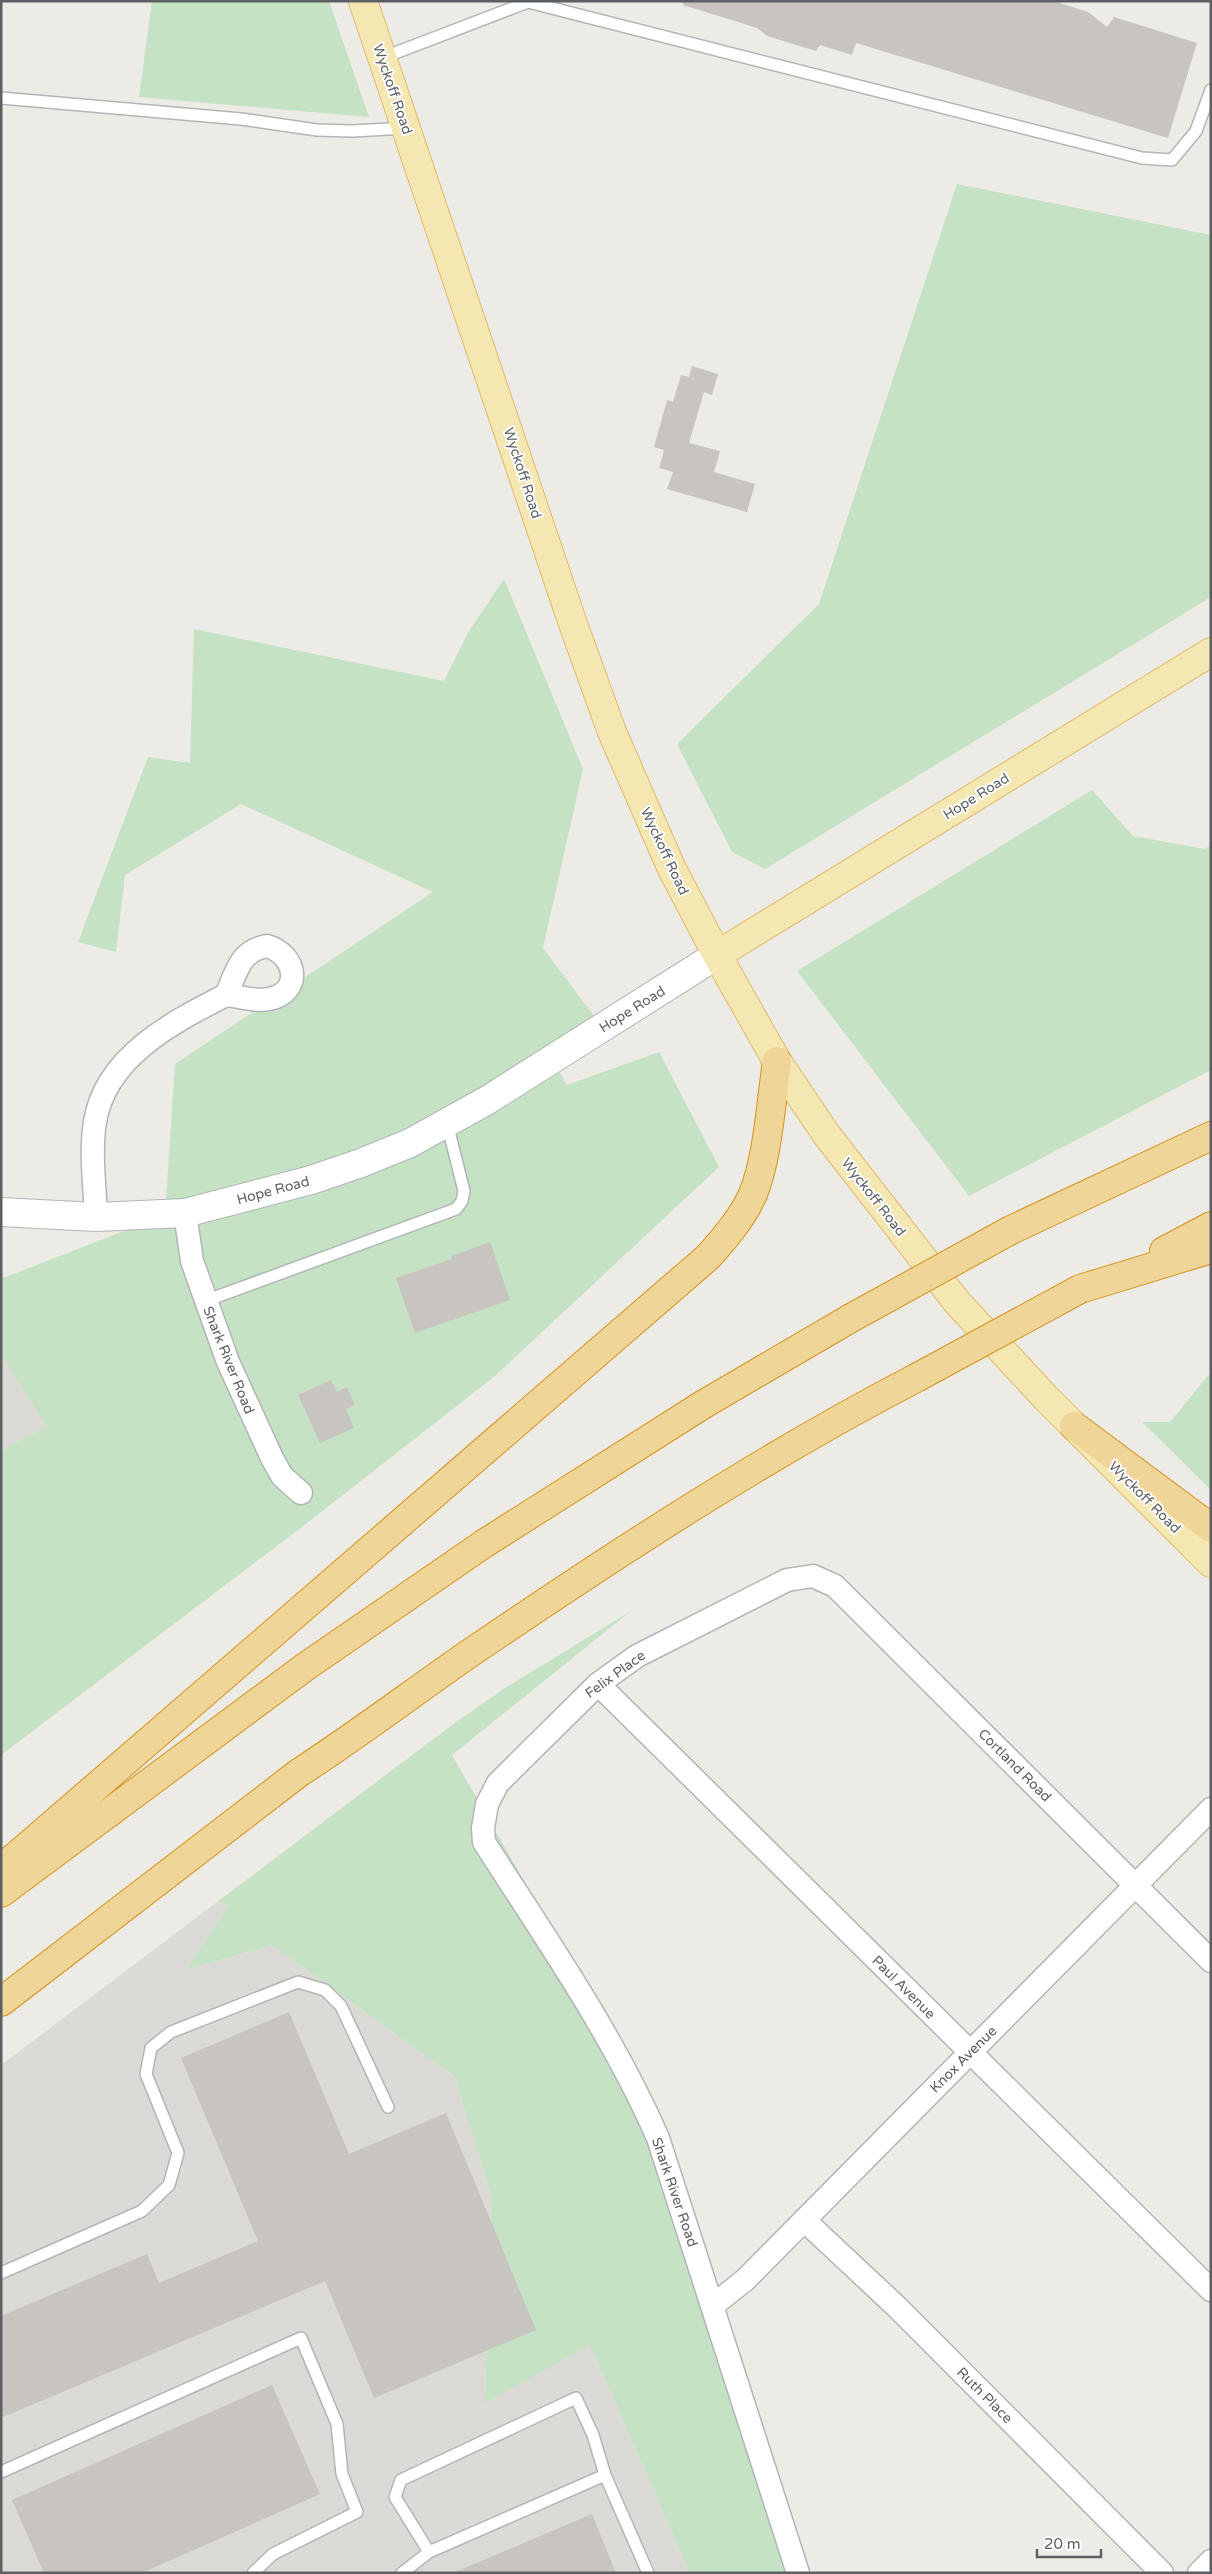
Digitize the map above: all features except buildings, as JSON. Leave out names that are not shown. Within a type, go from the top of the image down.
[{"type":"highway","points":[[1,1869],[708,1257],[746,1208],[753,1193],[760,1170],[777,1061]]},
{"type":"highway","points":[[1,1894],[305,1667],[485,1543],[616,1458],[851,1318],[1011,1230],[1211,1136]]},
{"type":"highway","points":[[1112,1279],[1211,1226]]},
{"type":"highway","points":[[1,2002],[300,1772],[343,1744],[472,1652],[603,1564],[751,1471],[916,1378],[1080,1289],[1211,1250]]},
{"type":"highway","points":[[1074,1426],[1211,1528]]},
{"type":"main road","name":"Wyckoff Road","points":[[363,1],[480,341],[569,612],[612,732],[670,866],[717,955],[777,1061],[826,1134],[956,1301],[1074,1426],[1211,1563]]},
{"type":"main road","name":"Hope Road","points":[[717,955],[1211,652]]},
{"type":"street","name":"Hope Road","points":[[1,1212],[96,1218],[185,1213],[311,1180],[361,1163],[410,1143],[486,1101],[717,955]]},
{"type":"street","points":[[96,1218],[95,1122],[100,1101],[112,1078],[136,1051],[182,1018],[226,995]]},
{"type":"street","name":"Shark River Road","points":[[185,1213],[192,1261],[228,1362],[282,1476],[301,1493]]},
{"type":"street","name":"Felix Place","points":[[484,1842],[483,1828],[487,1804],[498,1783],[598,1684],[637,1656],[778,1584],[798,1577],[813,1576]]},
{"type":"street","name":"Cortland Road","points":[[813,1576],[835,1586],[1211,1961]]},
{"type":"street","name":"Paul Avenue","points":[[598,1684],[1211,2290]]},
{"type":"street","name":"Knox Avenue","points":[[712,2306],[745,2280],[1211,1809]]},
{"type":"street","name":"Shark River Road","points":[[484,1842],[607,2034],[638,2092],[658,2138],[798,2573]]},
{"type":"street","name":"Ruth Place","points":[[804,2220],[898,2308],[1162,2573]]},
{"type":"street","points":[[1199,2573],[1211,2561]]},
{"type":"lane","points":[[382,58],[528,2],[1142,158],[1172,160],[1196,131],[1211,90]]},
{"type":"lane","points":[[1,98],[241,119],[317,130],[353,131],[406,128]]},
{"type":"lane","points":[[205,1301],[456,1209],[462,1201],[464,1191],[447,1123]]},
{"type":"lane","points":[[1,2273],[142,2211],[169,2185],[178,2153],[146,2074],[150,2048],[171,2032],[298,1982],[325,1990],[341,2006],[388,2107]]},
{"type":"lane","points":[[1,2472],[301,2338],[337,2424],[342,2474],[357,2512],[273,2554],[252,2573]]},
{"type":"lane","points":[[429,2552],[395,2497],[401,2480],[576,2398],[594,2434],[605,2475],[648,2573]]},
{"type":"lane","points":[[402,2573],[429,2552],[605,2475]]},
{"type":"shaded area","points":[[1,1354],[48,1427],[1,1451]]},
{"type":"shaded area","points":[[217,1902],[229,1905],[187,1970],[272,1945],[455,2077],[491,2195],[485,2402],[590,2345],[690,2573],[1,2573],[1,2065]]},
{"type":"green space","points":[[152,1],[329,1],[369,117],[139,97]]},
{"type":"green space","points":[[957,184],[1211,235],[1211,597],[765,869],[732,852],[677,744],[819,604]]},
{"type":"green space","points":[[504,579],[583,769],[543,948],[600,1024],[552,1059],[567,1085],[659,1052],[719,1167],[495,1376],[307,1523],[1,1755],[1,1451],[47,1427],[1,1354],[1,1277],[6,1277],[165,1215],[175,1064],[433,892],[241,804],[125,875],[116,952],[78,942],[148,757],[190,763],[194,629],[444,681],[469,631]]},
{"type":"green space","points":[[1092,790],[1133,836],[1205,849],[1211,845],[1211,1070],[969,1196],[797,971]]},
{"type":"green space","points":[[1211,1372],[1211,1490],[1142,1422],[1170,1422]]},
{"type":"green space","points":[[631,1611],[452,1755],[623,2054],[799,2573],[690,2573],[590,2345],[485,2403],[491,2195],[455,2077],[272,1945],[186,1970],[229,1905],[217,1902],[452,1725],[505,1688]]}]
